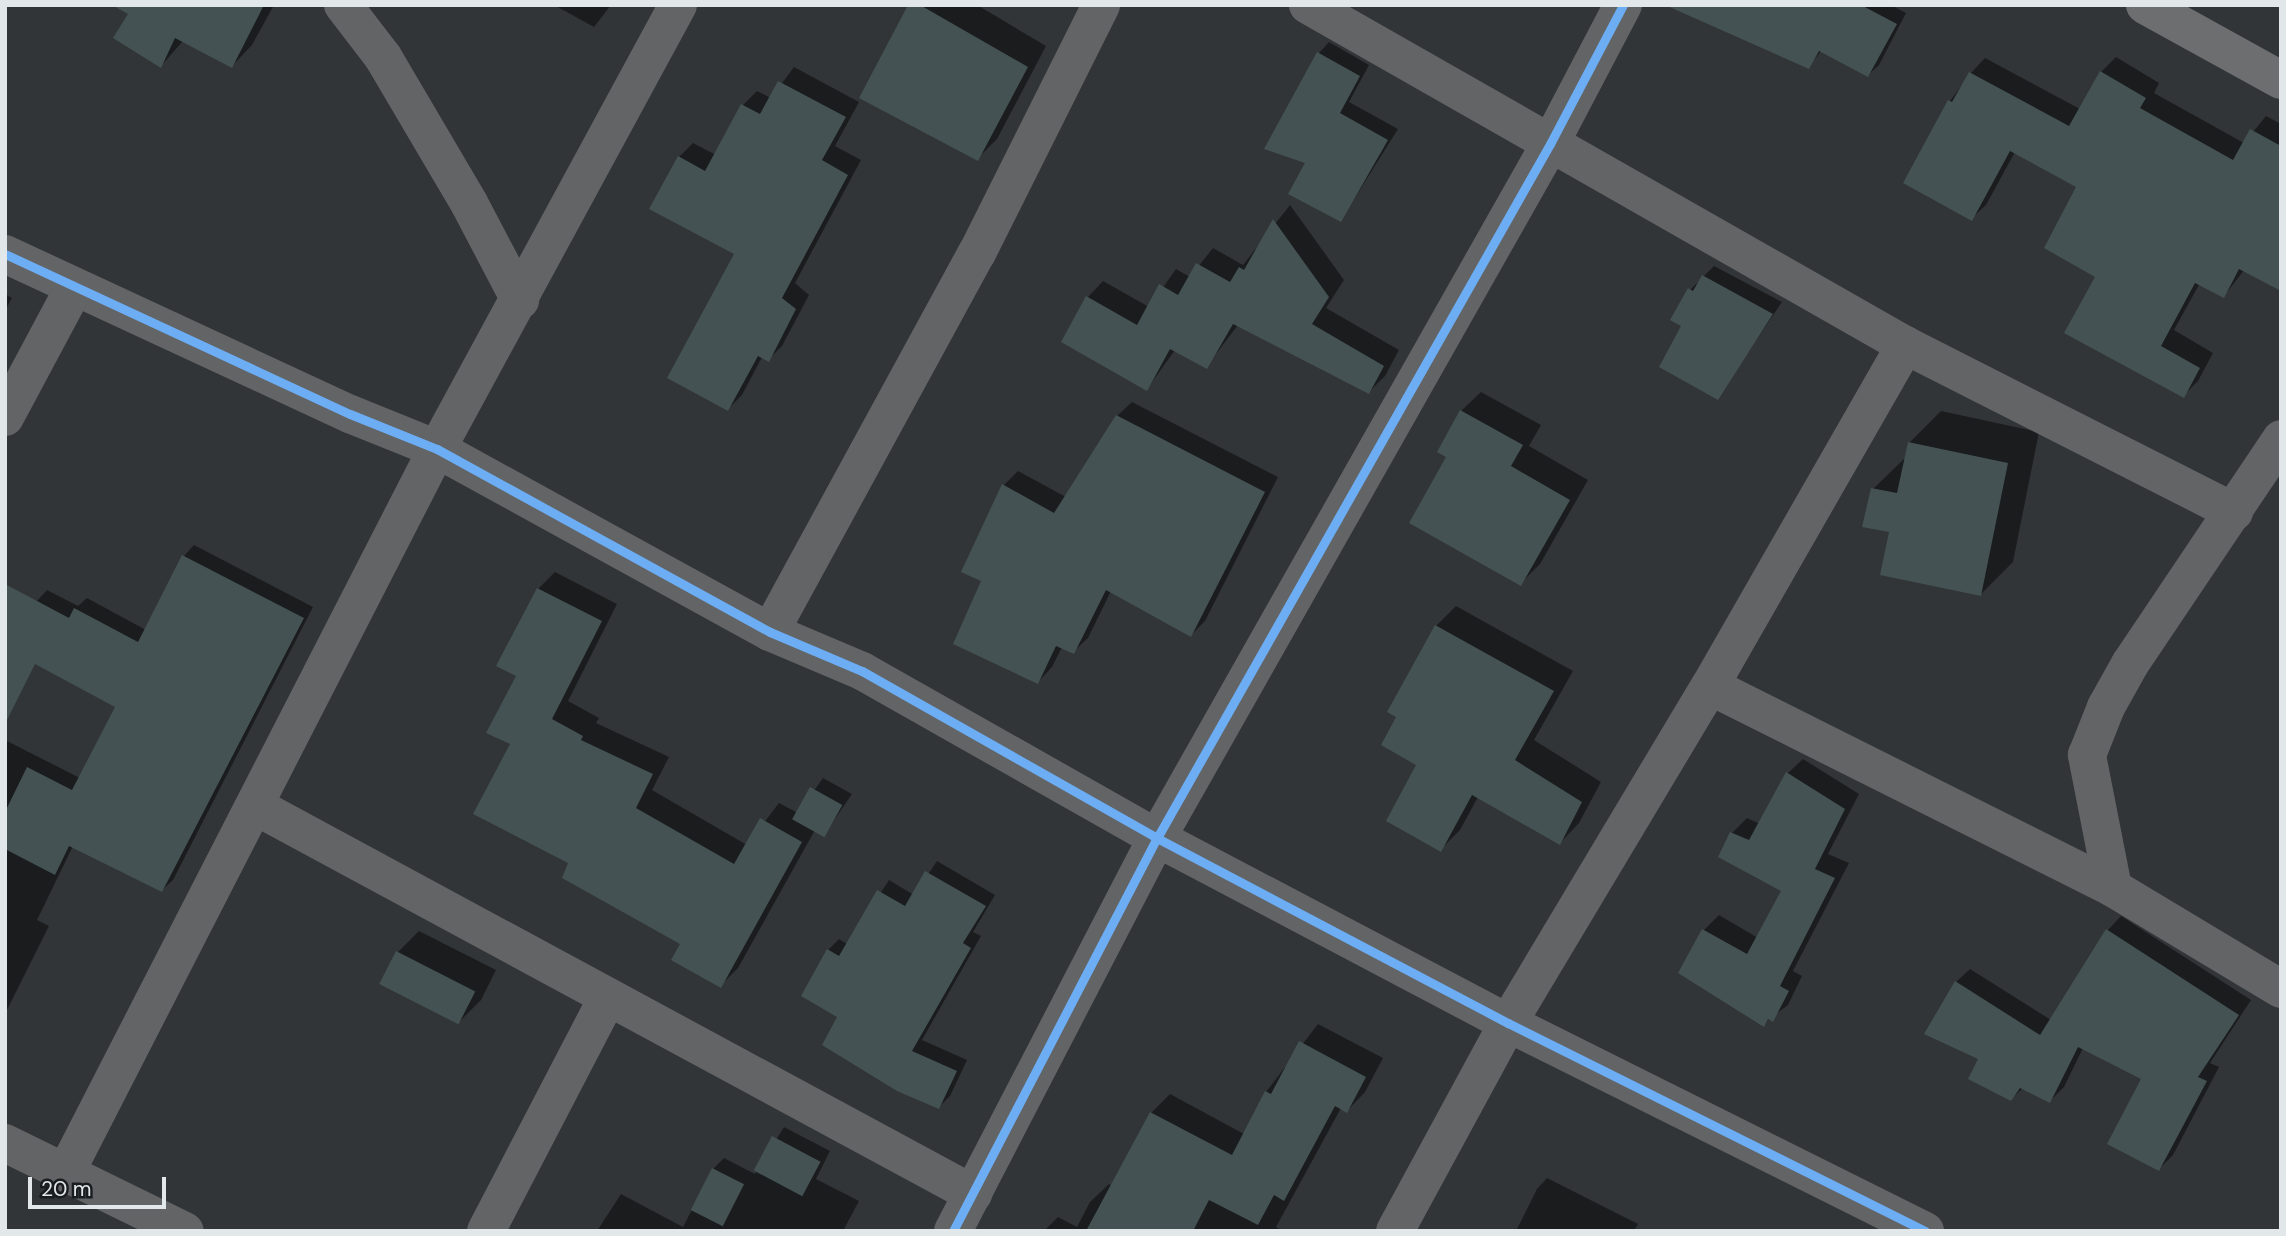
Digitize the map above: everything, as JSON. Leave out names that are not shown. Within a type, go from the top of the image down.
[{"type":"street","points":[[343,5],[383,57],[470,203],[520,300]]},
{"type":"street","points":[[66,1171],[257,807],[437,449],[678,5]]},
{"type":"street","points":[[770,632],[977,253],[1101,5]]},
{"type":"street","points":[[1308,5],[1905,345],[2234,512]]},
{"type":"street","points":[[953,1231],[1157,838],[1550,144],[1623,5]]},
{"type":"street","points":[[2145,5],[2281,80]]},
{"type":"street","points":[[5,254],[74,288],[437,449],[770,632],[862,671],[1157,838],[1508,1023],[1925,1231]]},
{"type":"street","points":[[5,417],[74,288]]},
{"type":"street","points":[[1395,1231],[1508,1023],[1710,686],[1905,345]]},
{"type":"street","points":[[2113,888],[2087,755],[2106,707],[2130,664],[2281,439]]},
{"type":"street","points":[[1710,686],[2113,888],[2281,989]]},
{"type":"street","points":[[257,807],[607,999],[973,1194]]},
{"type":"street","points":[[486,1231],[607,999]]},
{"type":"street","points":[[5,1143],[185,1231]]},
{"type":"building","points":[[112,5],[264,5],[232,68],[175,38],[161,68],[113,38],[128,14]]},
{"type":"building","points":[[908,5],[920,5],[1028,67],[978,161],[859,98]]},
{"type":"building","points":[[1665,5],[1861,5],[1897,24],[1868,77],[1819,51],[1809,69]]},
{"type":"building","points":[[1317,52],[1360,76],[1340,113],[1388,140],[1341,222],[1288,194],[1305,163],[1264,149]]},
{"type":"building","points":[[2100,71],[2146,98],[2140,108],[2233,160],[2250,129],[2281,146],[2281,291],[2239,269],[2224,298],[2195,283],[2161,346],[2200,368],[2184,398],[2064,333],[2095,277],[2044,248],[2076,187],[2010,151],[1972,221],[1903,183],[1948,100],[1952,102],[1969,72],[2069,126]]},
{"type":"building","points":[[778,81],[846,117],[822,160],[848,175],[782,298],[796,309],[769,362],[758,356],[728,411],[667,378],[734,254],[649,209],[678,156],[705,171],[741,104],[760,114]]},
{"type":"building","points":[[1273,219],[1329,297],[1312,324],[1384,366],[1369,394],[1233,324],[1207,369],[1170,349],[1147,391],[1061,342],[1086,296],[1137,325],[1159,284],[1178,295],[1196,263],[1230,282],[1239,267],[1244,270]]},
{"type":"building","points":[[1702,275],[1773,314],[1718,400],[1659,367],[1681,326],[1670,320],[1688,288],[1693,291]]},
{"type":"building","points":[[1460,410],[1523,445],[1511,466],[1570,500],[1521,586],[1409,523],[1446,457],[1437,452]]},
{"type":"building","points":[[1116,415],[1265,492],[1191,637],[1106,590],[1074,654],[1056,646],[1038,684],[953,644],[981,581],[961,572],[1002,484],[1054,513]]},
{"type":"building","points":[[1908,442],[2008,463],[1981,596],[1880,575],[1889,532],[1862,527],[1871,488],[1897,493]]},
{"type":"building","points":[[182,555],[304,618],[162,892],[69,846],[55,875],[5,849],[5,812],[27,767],[72,790],[115,707],[35,664],[5,724],[5,584],[69,618],[74,608],[138,642]]},
{"type":"building","points":[[537,588],[602,621],[552,719],[583,736],[581,740],[653,774],[636,808],[734,864],[760,818],[802,842],[721,988],[671,960],[680,944],[562,878],[568,863],[473,814],[510,744],[486,733],[516,676],[496,666]]},
{"type":"building","points":[[1435,625],[1554,691],[1515,760],[1582,802],[1560,845],[1472,795],[1441,852],[1386,821],[1416,765],[1381,745],[1396,717],[1387,712]]},
{"type":"building","points":[[1786,772],[1845,809],[1815,869],[1835,878],[1780,986],[1789,991],[1773,1022],[1768,1019],[1764,1027],[1678,973],[1702,929],[1747,954],[1781,891],[1718,857],[1730,832],[1749,840]]},
{"type":"building","points":[[810,787],[842,805],[824,837],[792,819]]},
{"type":"building","points":[[925,871],[986,906],[963,943],[971,948],[912,1051],[957,1071],[939,1109],[897,1091],[822,1045],[837,1017],[801,996],[827,949],[839,956],[877,890],[905,906]]},
{"type":"building","points":[[2106,929],[2239,1015],[2198,1077],[2207,1081],[2159,1171],[2107,1144],[2141,1079],[2078,1047],[2050,1103],[2020,1088],[2011,1101],[1968,1079],[1978,1059],[1924,1034],[1955,981],[2040,1035]]},
{"type":"building","points":[[396,951],[475,991],[459,1024],[379,984]]},
{"type":"building","points":[[1299,1041],[1366,1077],[1347,1113],[1335,1106],[1284,1201],[1274,1195],[1258,1225],[1209,1200],[1193,1231],[1086,1231],[1150,1112],[1232,1155],[1265,1091],[1271,1094]]},
{"type":"building","points":[[772,1136],[821,1162],[802,1196],[754,1170]]},
{"type":"building","points":[[712,1168],[744,1184],[723,1226],[691,1210]]},
{"type":"cycle path","points":[[953,1231],[1157,838],[1550,144],[1623,5]]},
{"type":"cycle path","points":[[5,254],[350,414],[437,449],[770,632],[862,671],[1157,838],[1508,1023],[1925,1231]]}]
